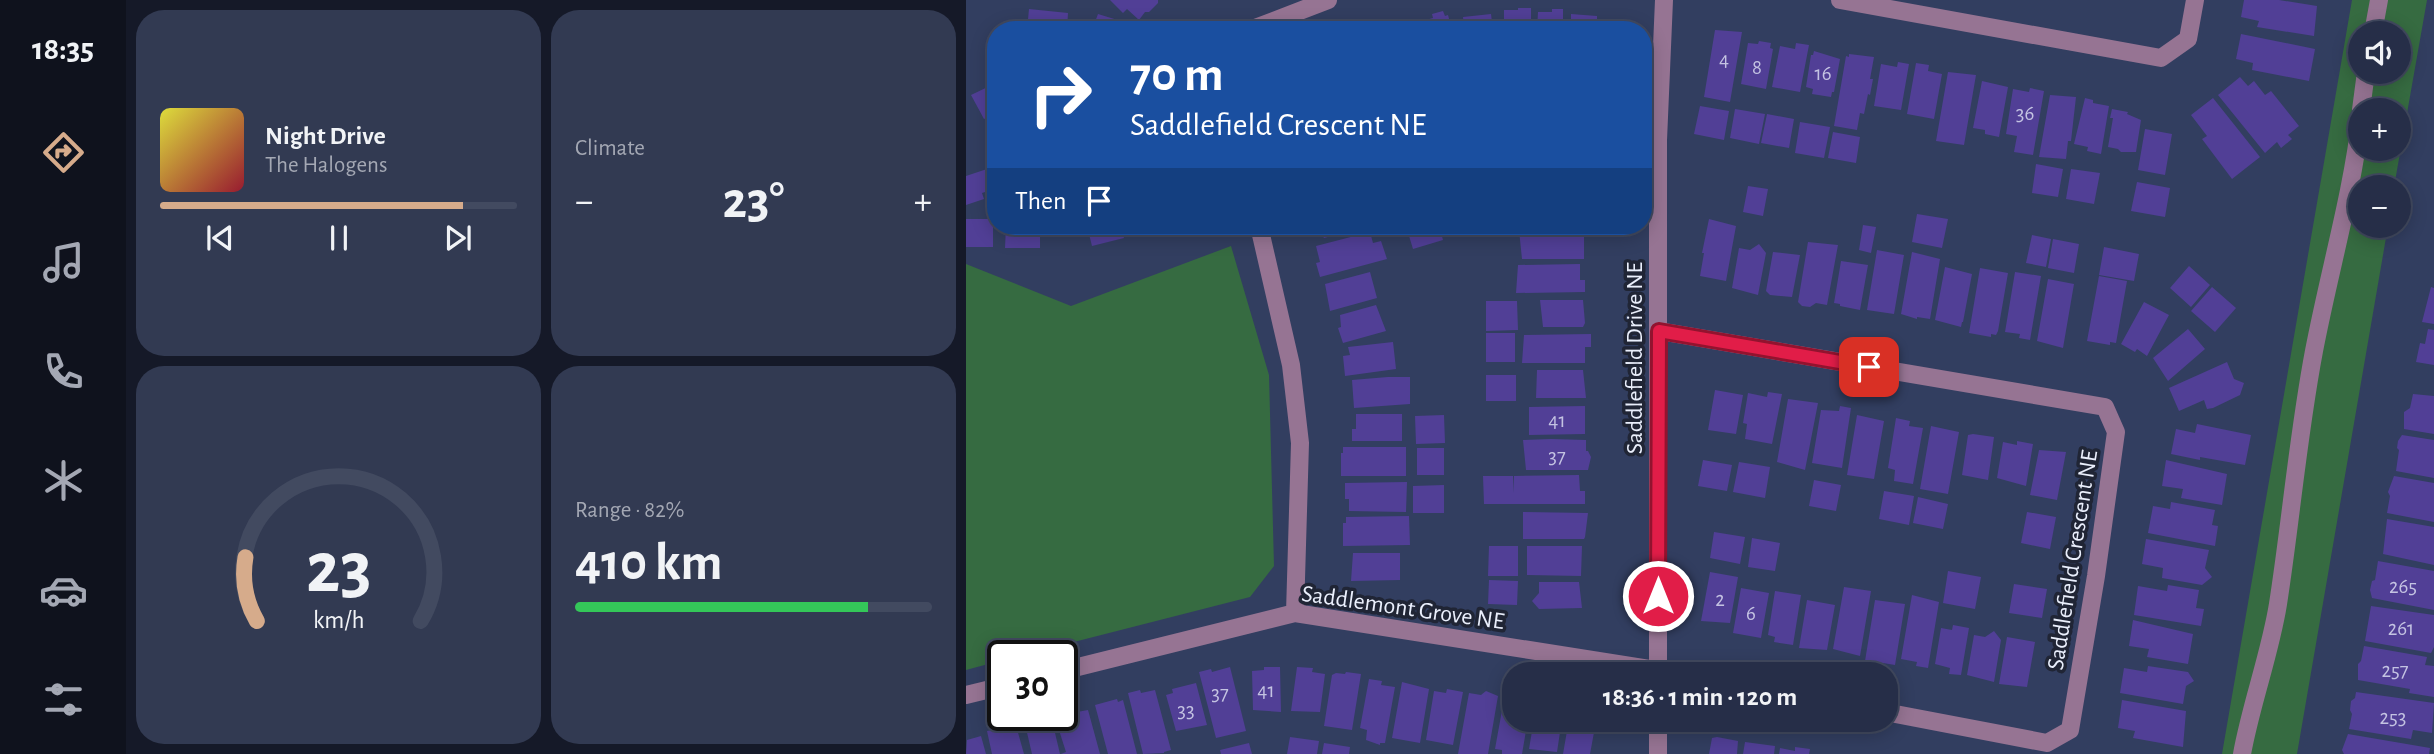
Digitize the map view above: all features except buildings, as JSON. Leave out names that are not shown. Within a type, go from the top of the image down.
[{"type":"street","points":[[1274,21],[1328,0]]},
{"type":"street","name":"Saddlefield Drive NE","points":[[1658,662],[1658,141],[1664,0]]},
{"type":"street","points":[[1840,0],[2161,58],[2188,39],[2195,0]]},
{"type":"street","points":[[2375,21],[2379,0]]},
{"type":"street","points":[[2242,754],[2277,606],[2310,373],[2354,161]]},
{"type":"street","points":[[1261,235],[1292,365],[1300,443],[1295,613]]},
{"type":"street","name":"Saddlefield Crescent NE","points":[[1659,331],[2105,407],[2116,432],[2096,576],[2070,730],[2047,743],[1898,714]]},
{"type":"street","name":"Saddlemont Grove NE","points":[[1078,667],[1295,613],[1596,662]]},
{"type":"street","points":[[966,695],[987,690]]},
{"type":"street","points":[[1658,732],[1658,754]]},
{"type":"green space","points":[[2352,0],[2427,0],[2410,98],[2348,98],[2348,161],[2399,161],[2396,175],[2348,175],[2348,238],[2386,238],[2297,754],[2222,754],[2348,23],[2348,84],[2411,84],[2411,21],[2348,21]]},
{"type":"green space","points":[[1231,246],[1269,375],[1274,566],[1250,597],[1078,641],[987,640],[987,664],[966,670],[966,264],[1071,306]]},
{"type":"route","points":[[1658,596],[1659,331],[1869,367]]}]
